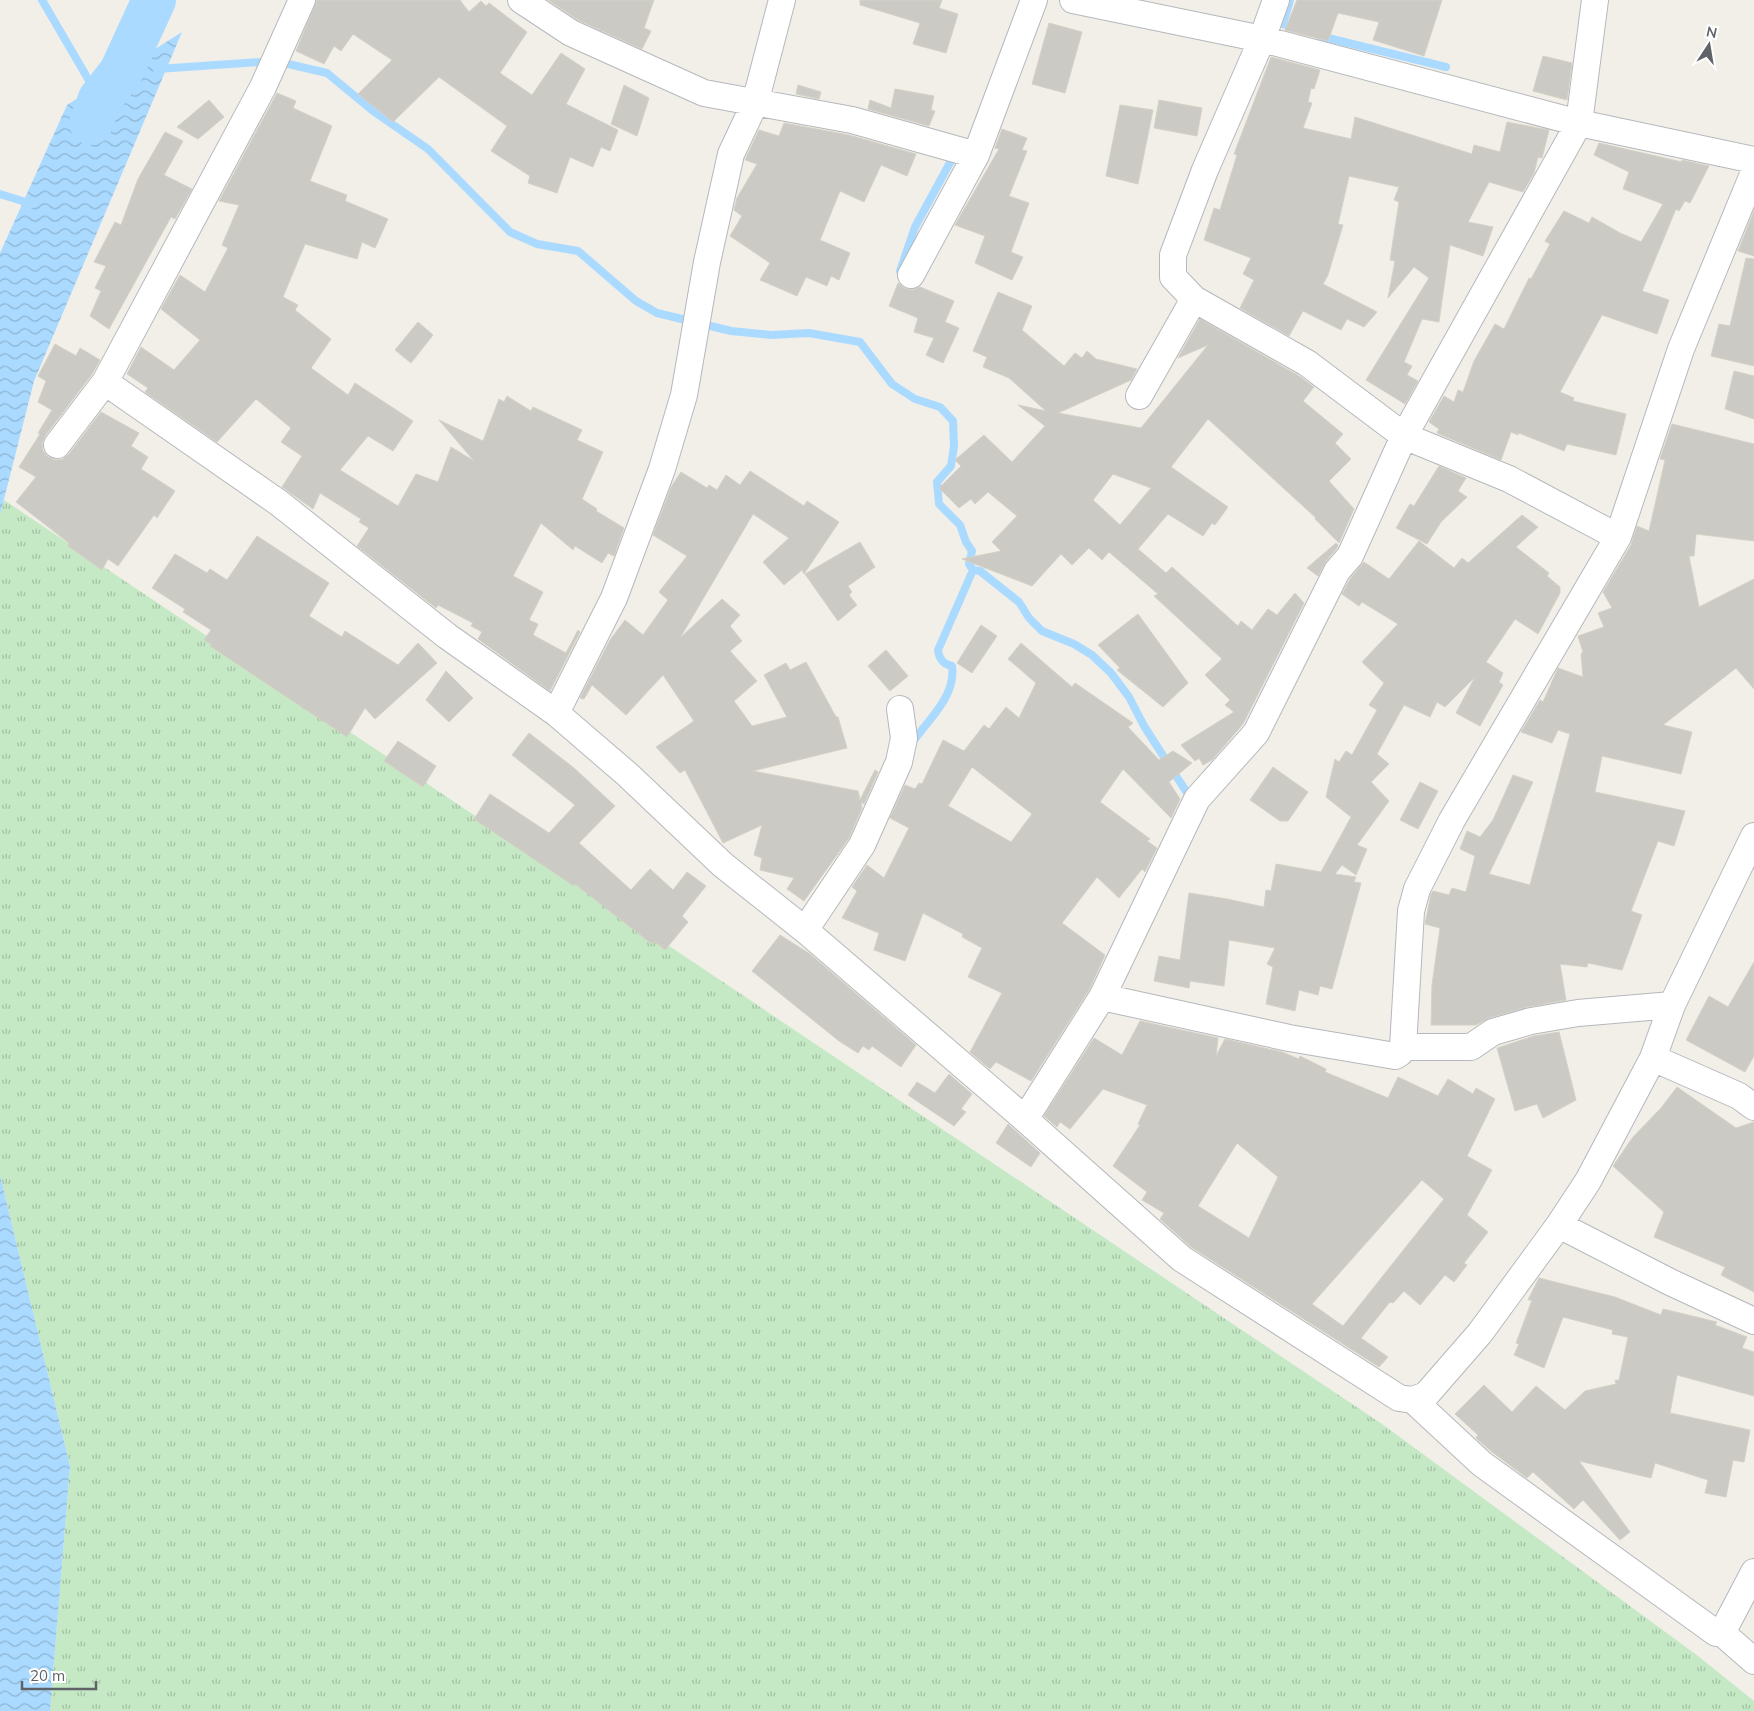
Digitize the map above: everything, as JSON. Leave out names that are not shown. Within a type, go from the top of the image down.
[{"type":"street","points":[[57,445],[105,382],[263,87],[302,0]]},
{"type":"street","points":[[521,0],[571,33],[704,93],[852,120],[976,155]]},
{"type":"street","points":[[556,713],[614,598],[662,469],[684,395],[707,262],[731,154],[755,102],[782,0]]},
{"type":"street","points":[[911,275],[976,155],[1034,0]]},
{"type":"street","points":[[1074,0],[1262,39],[1579,122],[1754,160]]},
{"type":"street","points":[[1276,0],[1262,39],[1205,170],[1173,255],[1174,278],[1194,299],[1307,363],[1404,436],[1509,479],[1618,537]]},
{"type":"street","points":[[1025,1119],[1102,997],[1197,799],[1256,733],[1337,571],[1350,556],[1404,436],[1579,122],[1595,0]]},
{"type":"street","points":[[1102,997],[1289,1038],[1395,1056],[1400,1053],[1404,1047],[1411,911],[1416,889],[1452,820],[1618,537],[1681,349],[1754,172]]},
{"type":"street","points":[[1139,396],[1194,299]]},
{"type":"street","points":[[105,382],[279,503],[447,636],[556,713],[628,776],[722,865],[805,930],[1025,1119],[1182,1259],[1399,1398],[1413,1400],[1426,1396],[1480,1333],[1559,1225],[1588,1181],[1653,1058],[1672,1005],[1754,836]]},
{"type":"street","points":[[805,930],[862,845],[899,762],[904,738],[900,709]]},
{"type":"street","points":[[1404,1047],[1472,1047],[1494,1032],[1531,1020],[1578,1013],[1672,1005]]},
{"type":"street","points":[[1653,1058],[1739,1096],[1754,1107]]},
{"type":"street","points":[[1559,1225],[1670,1282],[1754,1321]]},
{"type":"street","points":[[1413,1400],[1482,1464],[1716,1633],[1722,1633],[1754,1661]]},
{"type":"street","points":[[1722,1633],[1754,1572]]},
{"type":"green space","points":[[4,500],[1382,1424],[1698,1656],[1754,1701],[1754,1711],[50,1711],[70,1466],[0,1175],[0,515]]},
{"type":"water","points":[[182,32],[34,381],[0,515],[0,253],[67,105]]},
{"type":"water","points":[[0,1175],[70,1466],[50,1711],[0,1711]]},
{"type":"building","points":[[317,0],[460,0],[469,12],[481,1],[486,6],[489,3],[527,32],[500,73],[532,95],[561,53],[585,69],[566,104],[618,130],[610,151],[601,147],[593,167],[570,157],[557,193],[528,183],[530,176],[491,151],[507,126],[439,77],[393,122],[358,94],[392,60],[353,34],[341,51],[334,46],[324,64],[296,51]]},
{"type":"building","points":[[548,0],[654,0],[644,28],[651,31],[642,49],[578,20]]},
{"type":"building","points":[[860,0],[942,0],[939,8],[958,14],[946,53],[913,44],[920,23],[860,5]]},
{"type":"building","points":[[1297,0],[1442,0],[1424,56],[1373,40],[1379,22],[1338,13],[1328,41],[1285,30]]},
{"type":"building","points":[[1049,23],[1082,32],[1065,93],[1032,84]]},
{"type":"building","points":[[1543,56],[1572,63],[1567,100],[1533,91]]},
{"type":"building","points":[[1271,57],[1320,70],[1314,89],[1311,88],[1308,102],[1312,103],[1303,128],[1351,139],[1355,117],[1472,154],[1474,145],[1500,152],[1507,122],[1549,130],[1542,158],[1538,157],[1534,173],[1523,192],[1489,182],[1468,222],[1493,227],[1483,256],[1450,245],[1439,322],[1422,319],[1404,362],[1412,366],[1407,375],[1418,381],[1405,404],[1366,380],[1429,278],[1414,267],[1388,298],[1395,261],[1390,260],[1399,202],[1394,200],[1399,187],[1349,176],[1338,224],[1343,225],[1328,275],[1323,284],[1377,312],[1364,327],[1347,319],[1341,330],[1303,311],[1289,336],[1240,308],[1254,280],[1243,274],[1251,258],[1204,240],[1214,208],[1220,210],[1237,155],[1234,154]]},
{"type":"building","points":[[624,85],[649,98],[637,136],[611,124]]},
{"type":"building","points":[[798,85],[821,92],[819,99],[796,94]]},
{"type":"building","points":[[895,89],[934,96],[931,110],[935,111],[929,126],[868,109],[870,100],[891,108]]},
{"type":"building","points":[[277,93],[296,101],[293,108],[332,126],[310,181],[347,195],[345,201],[388,219],[375,248],[362,242],[357,259],[305,244],[283,297],[298,305],[295,310],[331,339],[311,368],[348,395],[355,383],[413,421],[393,451],[368,436],[340,470],[398,506],[416,474],[438,482],[451,447],[474,461],[439,420],[483,441],[499,399],[504,402],[507,396],[531,411],[533,407],[582,430],[577,440],[603,452],[582,499],[597,509],[596,511],[624,528],[614,556],[608,553],[602,563],[575,546],[573,550],[541,523],[513,576],[543,592],[529,620],[538,624],[533,635],[566,653],[578,630],[580,632],[550,691],[478,639],[482,632],[471,626],[473,623],[438,605],[436,608],[357,546],[369,528],[359,522],[361,519],[320,493],[313,509],[282,487],[302,456],[281,442],[291,428],[256,399],[217,442],[145,392],[148,388],[127,374],[141,347],[174,370],[200,340],[161,309],[180,275],[205,292],[228,248],[222,245],[239,205],[219,201]]},
{"type":"building","points":[[209,100],[224,117],[198,139],[177,127]]},
{"type":"building","points":[[1159,100],[1202,108],[1197,136],[1154,128]]},
{"type":"building","points":[[1120,105],[1153,110],[1138,184],[1106,176]]},
{"type":"building","points":[[784,123],[849,135],[916,154],[907,176],[881,165],[864,202],[840,191],[820,240],[850,253],[839,280],[831,276],[827,286],[806,277],[797,296],[760,280],[770,263],[730,236],[742,216],[734,210],[737,198],[757,164],[745,160],[759,130],[779,136]]},
{"type":"building","points":[[1002,129],[1027,138],[1022,150],[1027,151],[1009,196],[1029,203],[1011,252],[1023,257],[1012,280],[975,263],[985,236],[955,225],[999,149],[995,148]]},
{"type":"building","points":[[165,132],[183,141],[164,175],[192,189],[175,219],[171,217],[109,329],[90,316],[101,291],[95,288],[106,266],[94,262],[115,222],[121,225],[138,179]]},
{"type":"building","points":[[1599,143],[1682,162],[1682,160],[1709,166],[1690,203],[1685,201],[1679,211],[1676,209],[1642,291],[1669,300],[1657,334],[1602,315],[1560,392],[1574,398],[1573,401],[1626,414],[1616,455],[1567,444],[1564,451],[1519,433],[1518,435],[1511,432],[1501,460],[1437,433],[1439,429],[1429,422],[1444,396],[1454,402],[1458,390],[1463,392],[1474,361],[1495,324],[1504,329],[1529,278],[1531,279],[1550,244],[1545,241],[1564,211],[1589,223],[1592,217],[1620,233],[1641,242],[1663,204],[1623,189],[1629,172],[1594,155]]},
{"type":"building","points":[[1754,211],[1754,256],[1738,251]]},
{"type":"building","points":[[1746,258],[1754,259],[1754,366],[1711,356],[1719,324],[1730,326]]},
{"type":"building","points":[[898,283],[904,288],[912,290],[920,287],[954,301],[945,322],[959,328],[943,363],[926,355],[934,338],[914,332],[918,318],[889,306]]},
{"type":"building","points":[[998,292],[1032,306],[1022,330],[1064,366],[1075,353],[1082,358],[1087,351],[1096,359],[1137,369],[1131,380],[1058,413],[1141,428],[1208,345],[1178,358],[1200,319],[1299,376],[1314,387],[1303,401],[1343,434],[1335,443],[1351,459],[1329,481],[1354,509],[1339,543],[1316,518],[1208,419],[1171,467],[1228,507],[1215,525],[1212,523],[1203,536],[1168,514],[1138,549],[1166,573],[1172,567],[1238,626],[1241,621],[1252,630],[1268,609],[1277,615],[1295,593],[1304,603],[1243,724],[1212,760],[1203,765],[1199,758],[1195,761],[1181,745],[1234,712],[1225,705],[1230,700],[1205,675],[1222,659],[1154,596],[1158,594],[1109,552],[1102,560],[1089,548],[1072,565],[1061,554],[1032,586],[962,559],[1001,551],[992,542],[1017,516],[988,492],[975,504],[971,499],[959,508],[939,488],[961,466],[955,460],[984,435],[1012,462],[1045,426],[1018,405],[1046,411],[1009,378],[983,367],[987,357],[973,351]],"holes":[[[1113,474],[1151,488],[1120,525],[1093,500]]]},
{"type":"building","points":[[418,322],[433,335],[411,363],[395,350]]},
{"type":"building","points":[[55,344],[76,356],[80,348],[100,360],[92,374],[45,436],[42,444],[43,451],[48,457],[56,460],[63,459],[69,454],[101,412],[139,433],[131,446],[148,457],[141,469],[175,491],[157,518],[154,515],[118,566],[108,559],[102,570],[68,546],[69,543],[16,502],[36,477],[19,467],[40,434],[38,433],[52,410],[38,402],[46,381],[38,376]]},
{"type":"building","points":[[1734,371],[1754,376],[1754,419],[1725,409]]},
{"type":"building","points":[[1672,424],[1754,444],[1754,541],[1696,534],[1694,556],[1689,556],[1699,607],[1754,579],[1754,689],[1736,668],[1663,725],[1692,732],[1681,774],[1602,756],[1595,792],[1685,811],[1674,846],[1658,841],[1631,911],[1642,915],[1622,970],[1588,963],[1587,967],[1560,964],[1566,1000],[1527,1007],[1489,1018],[1476,1025],[1431,1025],[1432,985],[1440,928],[1425,924],[1431,894],[1433,891],[1449,895],[1452,888],[1466,892],[1475,856],[1460,849],[1467,831],[1480,837],[1493,820],[1513,775],[1533,782],[1489,874],[1530,885],[1570,734],[1558,730],[1552,743],[1521,732],[1540,700],[1543,702],[1558,668],[1583,677],[1581,654],[1583,652],[1578,636],[1604,627],[1598,613],[1612,608],[1603,592],[1631,545],[1637,526],[1649,531],[1665,460],[1660,459]]},
{"type":"building","points":[[1439,466],[1466,478],[1458,491],[1467,497],[1441,522],[1427,544],[1396,528],[1410,504],[1414,506]]},
{"type":"building","points":[[750,471],[804,506],[807,501],[839,522],[804,574],[802,570],[784,585],[763,562],[789,538],[753,514],[680,638],[722,599],[740,615],[730,626],[742,641],[730,651],[757,681],[734,701],[752,726],[787,717],[764,675],[786,663],[790,670],[806,662],[836,717],[838,717],[847,748],[753,771],[858,791],[860,800],[875,770],[878,772],[864,804],[861,802],[862,808],[849,838],[804,901],[787,889],[794,878],[760,870],[762,858],[754,855],[762,825],[723,843],[685,770],[680,773],[656,747],[694,721],[663,675],[626,715],[592,685],[584,699],[580,698],[610,640],[625,620],[643,635],[668,600],[659,592],[687,556],[653,535],[671,487],[681,472],[707,488],[709,485],[717,490],[726,475],[740,485]]},
{"type":"building","points":[[1522,515],[1538,527],[1516,547],[1549,573],[1547,576],[1560,587],[1560,593],[1538,634],[1515,619],[1486,662],[1503,673],[1499,682],[1503,685],[1480,726],[1456,713],[1475,677],[1445,707],[1437,702],[1430,717],[1404,705],[1377,754],[1389,764],[1371,782],[1389,801],[1357,845],[1367,849],[1356,875],[1342,865],[1335,874],[1356,877],[1354,882],[1361,883],[1332,989],[1320,986],[1318,995],[1299,990],[1295,1011],[1266,1004],[1273,967],[1267,964],[1275,948],[1229,940],[1224,986],[1190,981],[1189,988],[1154,981],[1159,956],[1180,960],[1189,893],[1264,907],[1266,890],[1271,891],[1276,864],[1321,872],[1351,817],[1326,797],[1335,759],[1339,762],[1346,751],[1352,755],[1377,710],[1369,705],[1384,683],[1362,662],[1398,624],[1362,602],[1359,606],[1342,594],[1350,579],[1364,562],[1389,579],[1419,541],[1454,568],[1462,558],[1468,563]]},
{"type":"building","points":[[257,536],[329,583],[309,616],[342,637],[345,631],[398,665],[418,643],[437,663],[375,719],[365,708],[347,737],[210,646],[211,644],[204,640],[211,630],[183,612],[185,609],[152,588],[175,554],[207,573],[210,569],[227,580]]},
{"type":"building","points":[[860,542],[875,567],[848,586],[852,592],[849,595],[857,605],[838,621],[805,574]]},
{"type":"building","points":[[1336,543],[1338,545],[1337,548],[1326,561],[1318,576],[1307,568]]},
{"type":"building","points":[[1138,614],[1188,683],[1163,707],[1117,670],[1120,668],[1098,645]]},
{"type":"building","points":[[981,625],[997,636],[972,673],[957,663]]},
{"type":"building","points":[[1021,643],[1072,687],[1075,683],[1133,723],[1128,727],[1159,760],[1173,751],[1192,763],[1169,782],[1180,799],[1171,818],[1123,769],[1100,802],[1150,839],[1147,841],[1157,848],[1145,872],[1142,869],[1119,898],[1097,877],[1062,923],[1105,955],[1089,990],[1031,1081],[996,1062],[990,1069],[970,1052],[1002,993],[968,977],[982,948],[962,937],[963,934],[923,913],[905,961],[874,950],[879,933],[842,918],[857,891],[852,887],[867,865],[884,878],[909,828],[890,818],[905,785],[915,789],[919,783],[922,784],[943,740],[964,751],[984,725],[989,729],[1006,707],[1019,718],[1036,683],[1008,659]],"holes":[[[972,767],[1032,814],[1011,842],[948,806]]]},
{"type":"building","points":[[886,650],[908,676],[890,691],[868,666]]},
{"type":"building","points":[[446,671],[473,698],[449,722],[426,700]]},
{"type":"building","points":[[529,733],[574,768],[615,806],[579,843],[631,890],[650,869],[673,890],[687,872],[706,886],[682,916],[688,922],[665,950],[654,941],[652,944],[575,884],[574,886],[474,819],[490,794],[549,833],[575,805],[512,755]]},
{"type":"building","points":[[398,741],[436,766],[423,787],[384,761]]},
{"type":"building","points":[[1273,767],[1308,792],[1288,821],[1280,821],[1250,800]]},
{"type":"building","points":[[1420,782],[1438,791],[1418,829],[1400,820]]},
{"type":"building","points":[[780,935],[810,954],[916,1045],[901,1067],[872,1046],[869,1050],[863,1046],[858,1053],[839,1041],[752,971]]},
{"type":"building","points":[[1754,962],[1754,1056],[1745,1072],[1686,1040],[1709,996],[1728,1007]]},
{"type":"building","points":[[1140,1021],[1218,1038],[1216,1056],[1225,1039],[1282,1052],[1299,1059],[1300,1056],[1326,1069],[1325,1072],[1388,1098],[1398,1077],[1438,1096],[1448,1079],[1473,1094],[1476,1088],[1495,1099],[1467,1156],[1492,1170],[1467,1215],[1488,1232],[1464,1263],[1467,1265],[1454,1282],[1445,1275],[1420,1305],[1404,1291],[1393,1303],[1390,1302],[1361,1338],[1388,1357],[1379,1367],[1191,1247],[1160,1219],[1164,1213],[1142,1200],[1147,1192],[1113,1166],[1140,1125],[1138,1124],[1147,1105],[1103,1089],[1070,1129],[1060,1122],[1057,1127],[1044,1116],[1094,1038],[1122,1055]],"holes":[[[1237,1143],[1278,1177],[1249,1238],[1198,1206]],[[1422,1180],[1444,1199],[1343,1326],[1312,1304]]]},
{"type":"building","points":[[1559,1032],[1576,1100],[1543,1118],[1537,1104],[1515,1111],[1497,1048],[1534,1036]]},
{"type":"building","points":[[949,1074],[972,1094],[961,1109],[966,1112],[954,1126],[908,1095],[917,1082],[935,1093]]},
{"type":"building","points":[[1677,1087],[1736,1128],[1754,1122],[1754,1292],[1721,1275],[1725,1267],[1654,1237],[1664,1212],[1613,1166],[1633,1137],[1661,1108]]},
{"type":"building","points":[[1008,1124],[1040,1153],[1031,1167],[996,1143]]},
{"type":"building","points":[[1539,1278],[1615,1297],[1661,1315],[1663,1309],[1717,1322],[1715,1325],[1747,1337],[1742,1348],[1754,1352],[1754,1396],[1677,1375],[1670,1413],[1750,1430],[1744,1462],[1733,1460],[1726,1497],[1705,1493],[1708,1480],[1655,1463],[1651,1478],[1579,1461],[1630,1532],[1620,1540],[1583,1500],[1574,1509],[1533,1472],[1527,1478],[1476,1438],[1478,1435],[1455,1414],[1484,1385],[1512,1412],[1536,1386],[1565,1410],[1585,1391],[1616,1384],[1615,1380],[1619,1380],[1628,1337],[1612,1334],[1613,1330],[1563,1317],[1544,1368],[1514,1355],[1519,1344],[1516,1343],[1532,1300],[1528,1300]]},
{"type":"waterway","points":[[42,0],[98,96]]},
{"type":"waterway","points":[[91,123],[100,99],[121,72],[154,0]]},
{"type":"waterway","points":[[1290,0],[1283,24],[1295,27]]},
{"type":"waterway","points":[[1320,36],[1446,67]]},
{"type":"waterway","points":[[157,69],[275,61],[327,73],[373,111],[428,149],[510,232],[537,244],[578,251],[636,301],[657,313],[731,331],[771,335],[809,333],[860,342],[892,384],[915,399],[940,407],[953,421],[954,446],[951,466],[937,482],[939,504],[960,525],[966,542],[972,551],[969,564],[973,570],[980,571],[1019,602],[1029,618],[1042,631],[1074,644],[1092,655],[1111,673],[1129,697],[1144,726],[1191,799]]},
{"type":"waterway","points":[[900,271],[915,227],[952,159]]},
{"type":"waterway","points":[[0,194],[32,204]]},
{"type":"waterway","points":[[915,739],[935,714],[950,687],[952,666],[942,661],[938,650],[973,570]]}]
